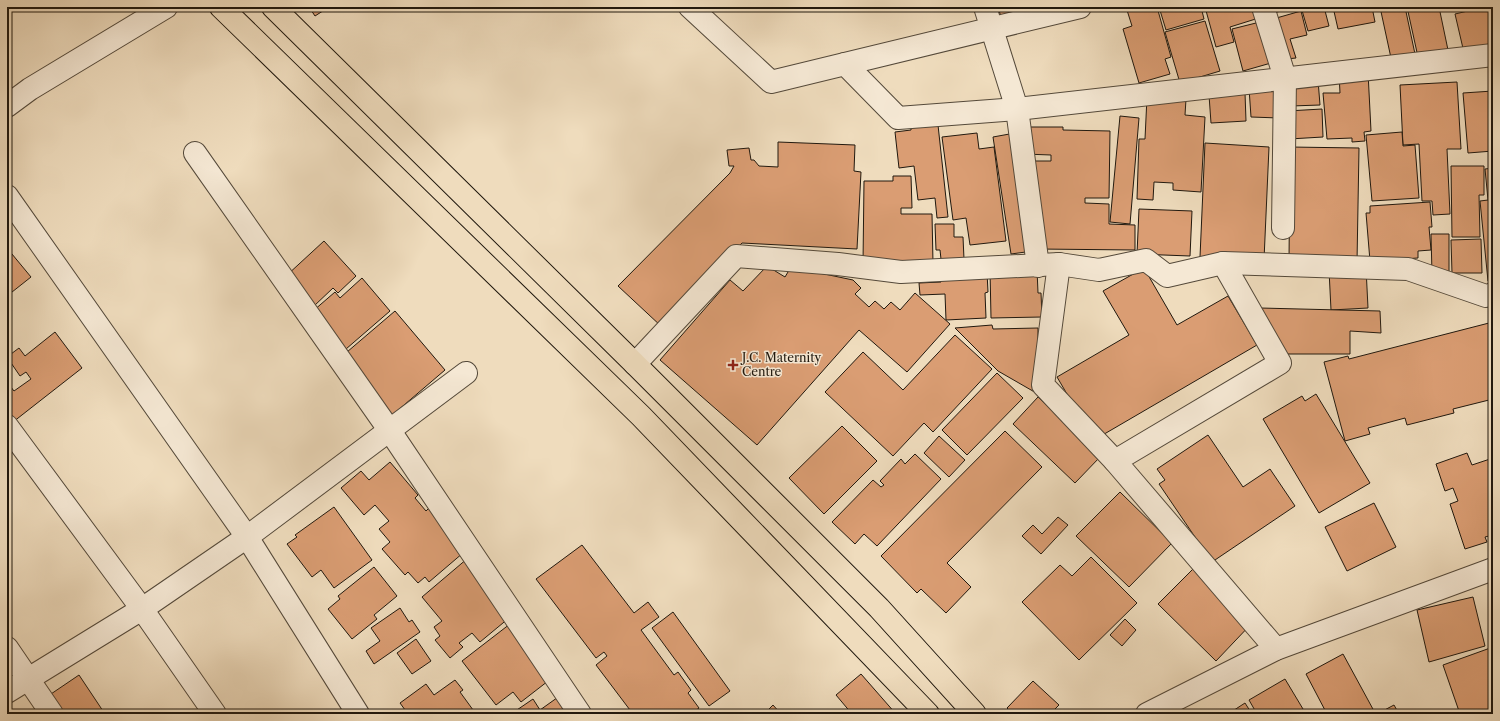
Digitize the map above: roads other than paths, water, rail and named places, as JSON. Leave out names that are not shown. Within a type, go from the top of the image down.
[{"type":"main road","points":[[221,7],[641,416],[928,714]]},
{"type":"main road","points":[[272,7],[635,364],[879,608],[975,714]]},
{"type":"street","points":[[9,101],[166,7]]},
{"type":"street","points":[[690,7],[770,82],[1080,7]]},
{"type":"street","points":[[985,7],[1017,109],[1048,265],[1043,385],[1115,460],[1276,649]]},
{"type":"street","points":[[1263,7],[1285,78],[1283,228]]},
{"type":"street","points":[[845,64],[898,118],[1017,109],[1493,55]]},
{"type":"street","points":[[1385,80],[1396,80],[1493,68]]},
{"type":"street","points":[[195,153],[390,431],[580,714]]},
{"type":"street","points":[[7,196],[248,537],[358,714]]},
{"type":"street","points":[[635,364],[736,256],[838,264],[901,272],[1048,265],[1100,270],[1146,260],[1167,276],[1223,263],[1408,269],[1486,296],[1493,294]]},
{"type":"street","points":[[1115,460],[1280,363],[1223,263]]},
{"type":"street","points":[[7,692],[29,680],[142,609],[248,537],[466,373]]},
{"type":"street","points":[[7,426],[142,609],[215,714]]},
{"type":"street","points":[[1147,714],[1276,649],[1493,569]]},
{"type":"street","points":[[7,648],[52,714]]},
{"type":"place","name":"J.C. Maternity Centre","points":[[733,365]]}]
